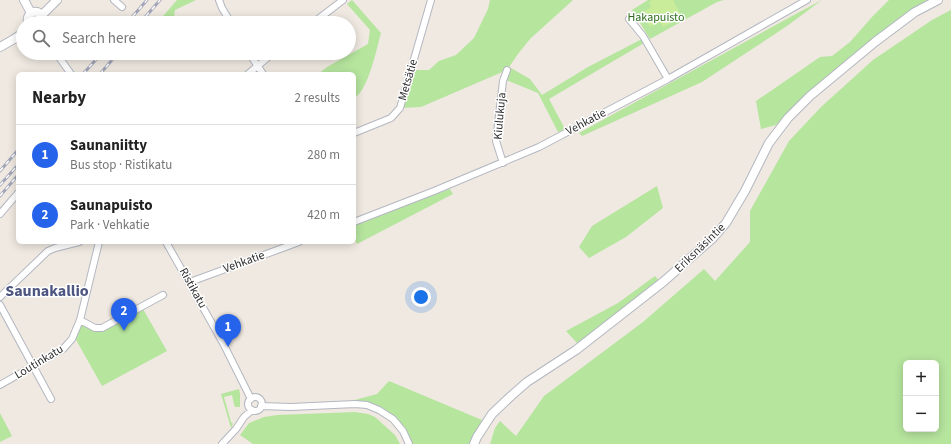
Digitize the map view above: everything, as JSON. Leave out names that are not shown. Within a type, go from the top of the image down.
[{"type":"street","points":[[24,0],[31,13]]},
{"type":"street","points":[[45,16],[57,0]]},
{"type":"street","points":[[114,0],[122,7]]},
{"type":"street","points":[[219,0],[227,16]]},
{"type":"street","points":[[322,16],[343,0]]},
{"type":"street","name":"Metsätie","points":[[356,132],[391,118],[400,108],[431,0]]},
{"type":"street","name":"Vehkatie","points":[[356,221],[434,191],[539,147],[668,79],[807,0]]},
{"type":"street","name":"Eriksnäsintie","points":[[474,444],[492,414],[516,391],[527,382],[576,350],[663,282],[713,238],[726,223],[745,191],[769,143],[788,118],[810,96],[875,42],[915,12],[938,0]]},
{"type":"street","points":[[31,13],[36,12],[40,16]]},
{"type":"street","points":[[628,19],[643,36],[668,79]]},
{"type":"street","points":[[0,47],[16,38]]},
{"type":"street","points":[[61,60],[70,72]]},
{"type":"street","points":[[254,60],[262,72]]},
{"type":"street","points":[[250,72],[265,60]]},
{"type":"street","name":"Kiulukuja","points":[[503,163],[496,142],[503,81],[507,70]]},
{"type":"street","points":[[0,214],[16,195]]},
{"type":"street","points":[[0,297],[48,251],[71,244]]},
{"type":"street","name":"Loutinkatu","points":[[0,385],[63,349],[72,339],[80,320],[99,244]]},
{"type":"street","name":"Ristikatu","points":[[167,244],[190,282],[223,343],[251,399]]},
{"type":"street","name":"Vehkatie","points":[[190,282],[294,244]]},
{"type":"street","points":[[80,320],[95,328],[102,328],[163,295]]},
{"type":"street","points":[[0,305],[51,399]]},
{"type":"street","points":[[255,398],[259,399],[261,406],[257,411],[252,410],[248,404],[251,399],[255,398]]},
{"type":"street","points":[[261,406],[291,407],[355,404],[367,406],[379,410],[393,419],[409,444]]},
{"type":"street","points":[[222,444],[236,429],[244,417],[252,410]]},
{"type":"green space","points":[[177,0],[196,0],[175,10],[174,16],[163,16]]},
{"type":"green space","points":[[352,0],[381,33],[368,78],[364,87],[356,96],[356,72],[321,72],[339,60],[356,60],[356,51],[368,44],[370,30],[347,4]]},
{"type":"green space","points":[[490,0],[573,0],[530,39],[507,70],[421,107],[400,108],[411,70],[429,70],[439,61],[456,55],[474,38],[488,9]]},
{"type":"green space","name":"Hakapuisto","points":[[648,0],[724,0],[717,2],[650,39],[632,10]]},
{"type":"green space","points":[[653,0],[673,0],[682,17],[663,27],[660,22],[650,27],[642,13],[651,7],[649,2]]},
{"type":"green space","points":[[822,0],[787,26],[702,82],[582,136],[579,133],[792,16]]},
{"type":"green space","points":[[889,0],[930,0],[808,95],[776,125],[761,129],[756,101],[820,57],[832,56],[850,42]]},
{"type":"green space","points":[[951,10],[951,444],[490,444],[495,428],[500,421],[516,436],[544,396],[643,322],[704,269],[715,281],[750,242],[750,211],[789,141],[821,107],[873,60],[932,20]]},
{"type":"green space","points":[[642,39],[644,43],[549,99],[565,129],[558,132],[538,93],[506,80],[511,68],[530,79],[542,95],[588,67]]},
{"type":"green space","points":[[657,186],[663,208],[626,237],[589,258],[579,247],[592,226]]},
{"type":"green space","points":[[450,189],[453,194],[357,244],[356,224]]},
{"type":"green space","points":[[655,276],[660,282],[578,344],[566,331],[618,303]]},
{"type":"green space","points":[[143,309],[167,351],[102,386],[75,338],[82,323],[94,331],[99,331]]},
{"type":"green space","points":[[389,381],[482,420],[470,444],[413,444],[406,430],[394,416],[380,407],[368,402],[351,401],[377,394]]},
{"type":"green space","points":[[239,389],[240,407],[235,407],[232,395],[224,397],[231,422],[233,424],[231,428],[221,394]]},
{"type":"green space","points":[[355,412],[368,414],[375,417],[395,435],[400,444],[253,444],[240,435],[249,423],[264,417],[277,415]]},
{"type":"green space","points":[[0,413],[12,436],[0,442]]},
{"type":"railway","points":[[133,16],[147,0]]},
{"type":"railway","points":[[146,16],[160,0]]},
{"type":"railway","points":[[85,72],[96,60]]},
{"type":"railway","points":[[102,72],[112,60]]},
{"type":"railway","points":[[0,171],[16,152]]},
{"type":"railway","points":[[0,185],[16,167]]},
{"type":"railway","points":[[0,196],[16,177]]},
{"type":"place","name":"Saunapuisto","points":[[124,331]]},
{"type":"place","name":"Saunaniitty","points":[[228,347]]},
{"type":"district","name":"Saunakallio","points":[[47,291]]}]
